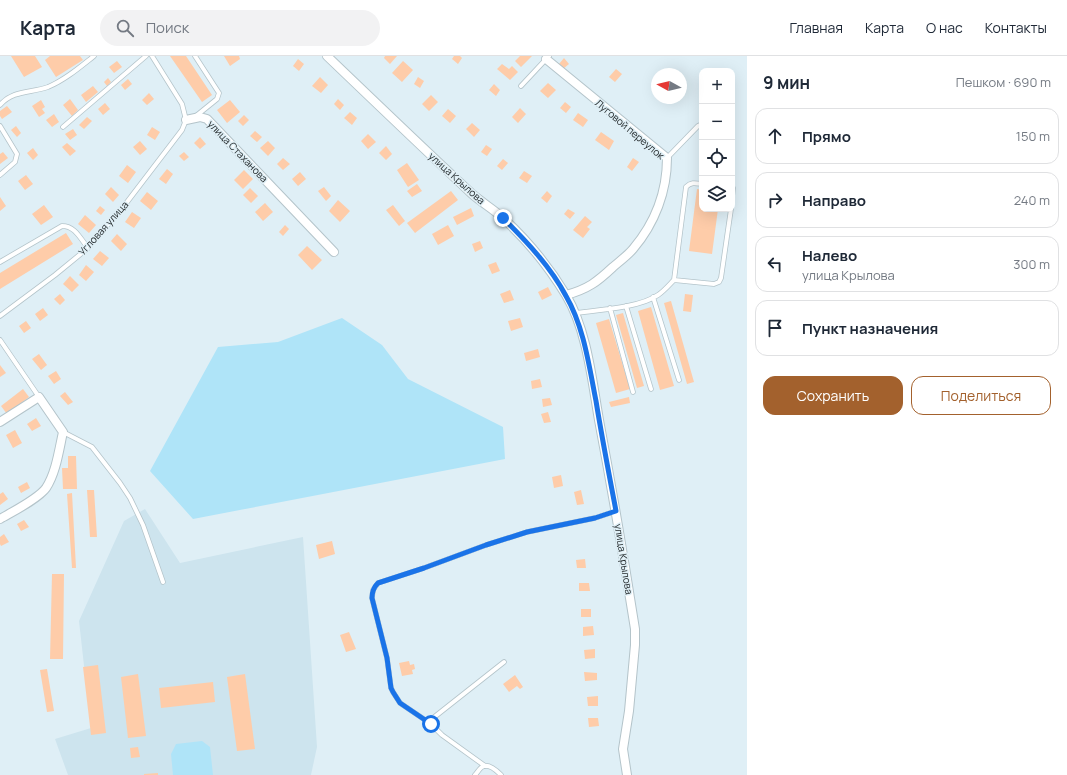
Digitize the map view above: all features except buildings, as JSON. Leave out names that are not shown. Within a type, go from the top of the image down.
[{"type":"street","name":"улица Крылова","points":[[327,56],[473,194],[503,218],[526,241],[547,267],[566,295],[574,313],[586,350],[616,511],[635,629],[629,711],[623,749],[627,775]]},
{"type":"street","name":"Луговой переулок","points":[[546,57],[667,158],[667,168],[659,206],[648,230],[633,250],[598,281],[582,291],[566,295]]},
{"type":"street","name":"улица Стаханова","points":[[190,119],[207,119],[334,252]]},
{"type":"street","points":[[0,422],[39,397],[63,432],[51,478],[45,489],[34,498],[0,519]]},
{"type":"lane","points":[[0,105],[14,94],[30,92],[48,87],[67,76],[94,56]]},
{"type":"lane","points":[[63,127],[146,56]]},
{"type":"lane","points":[[152,56],[190,119],[217,99],[219,93],[195,56]]},
{"type":"lane","name":"Луговой переулок","points":[[521,86],[546,57]]},
{"type":"lane","name":"Угловая улица","points":[[0,316],[88,248],[124,206],[190,119]]},
{"type":"lane","points":[[0,126],[17,154],[15,162],[0,175]]},
{"type":"lane","points":[[667,158],[699,126]]},
{"type":"lane","points":[[574,313],[626,306],[658,295],[674,280],[686,188],[689,184],[699,184]]},
{"type":"lane","points":[[674,280],[714,284],[719,282],[721,278],[730,212]]},
{"type":"lane","points":[[0,262],[62,226],[69,226],[74,229],[88,248]]},
{"type":"lane","points":[[653,297],[679,380]]},
{"type":"lane","points":[[626,306],[651,389]]},
{"type":"lane","points":[[610,308],[633,392]]},
{"type":"lane","points":[[0,340],[39,397]]},
{"type":"lane","points":[[63,432],[92,447],[120,482],[130,498],[143,525],[163,582]]},
{"type":"lane","points":[[500,775],[496,770],[485,766],[428,722],[400,703],[391,688],[387,658],[372,598],[373,590],[378,583],[486,545],[520,534],[595,518],[616,511]]},
{"type":"lane","points":[[428,722],[504,662]]},
{"type":"lane","points":[[476,775],[482,767],[485,766]]},
{"type":"shaded area","points":[[342,318],[382,345],[408,379],[503,427],[505,459],[193,519],[150,471],[218,347],[278,342]]},
{"type":"shaded area","points":[[145,509],[180,563],[303,537],[317,747],[311,775],[68,775],[55,739],[91,728],[79,621],[124,521]]},
{"type":"shaded area","points":[[202,741],[210,747],[213,775],[173,775],[171,754],[176,744]]},
{"type":"route","points":[[431,724],[400,703],[391,688],[387,658],[372,598],[373,590],[378,583],[527,532],[595,518],[616,511],[584,342],[574,313],[566,295],[547,267],[526,241],[503,218]]}]
